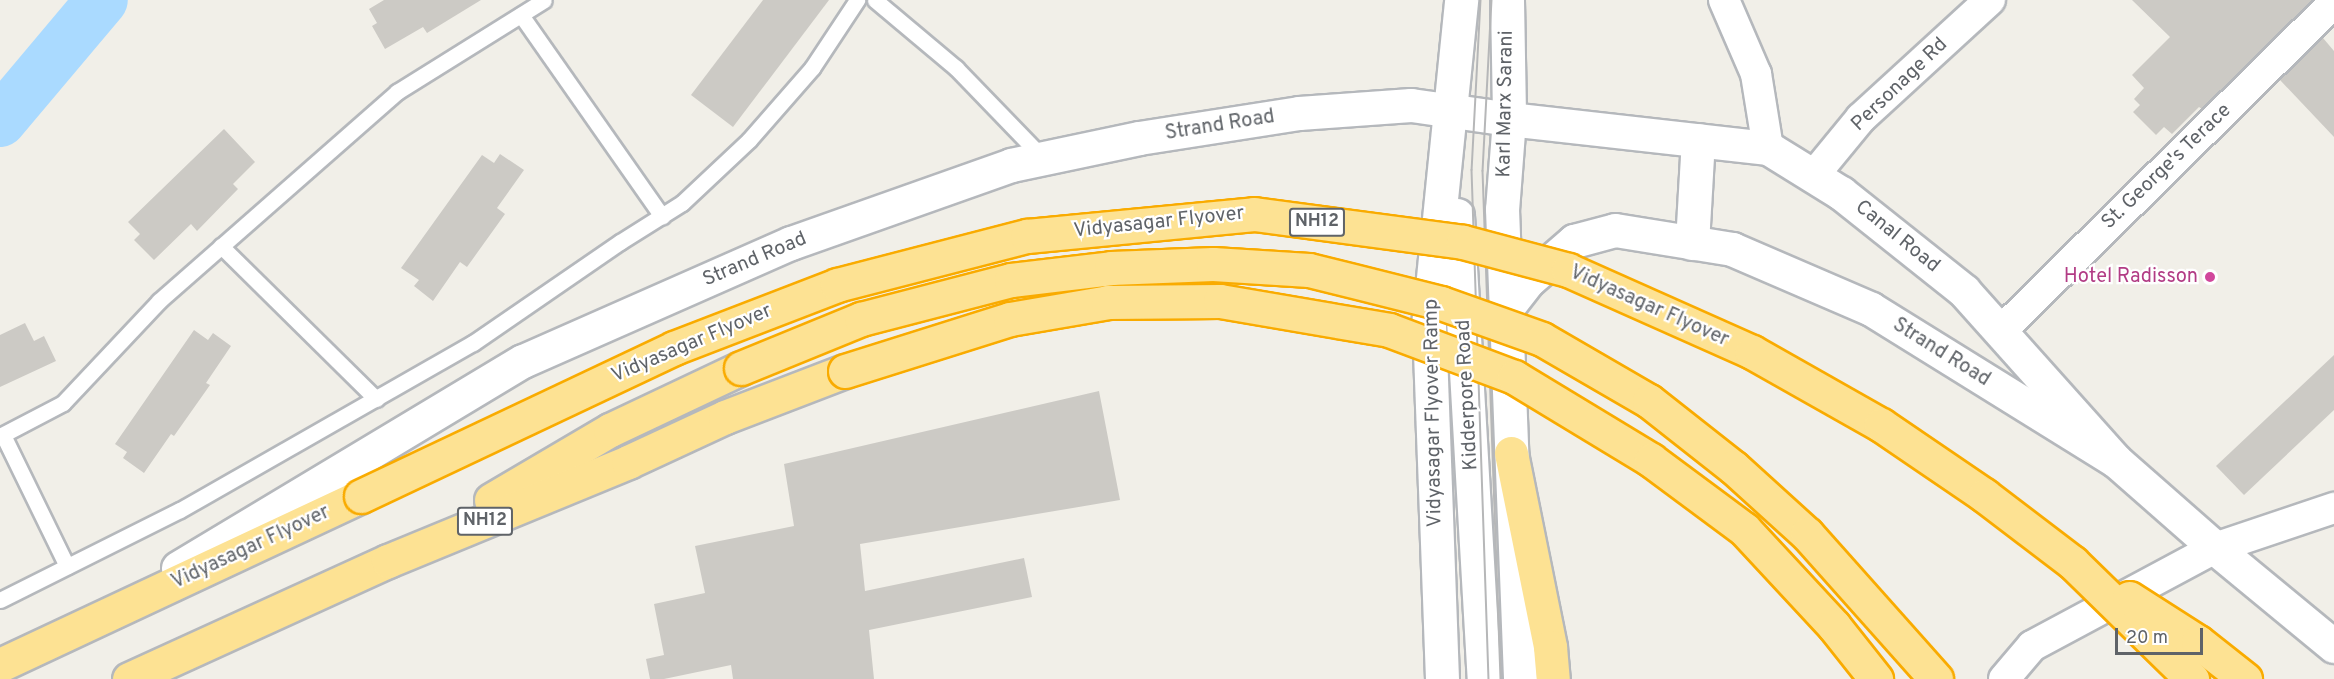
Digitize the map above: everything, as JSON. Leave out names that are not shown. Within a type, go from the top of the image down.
[{"type":"highway","name":"Vidyasagar Flyover","points":[[74,631],[674,348],[837,285],[1027,236],[1254,214],[1463,242],[1568,270],[1752,352],[1881,424],[1984,495],[2072,562],[2192,679]]},
{"type":"highway","points":[[388,561],[610,430],[741,368],[861,319],[1011,280],[1111,268],[1213,264],[1309,270],[1441,303],[1542,339],[1649,401],[1733,467],[1807,534],[1936,679]]},
{"type":"highway","name":"NH12","points":[[129,679],[388,561],[628,462],[725,417],[845,371],[1010,319],[1108,302],[1220,301],[1389,330],[1514,377],[1652,460],[1744,529],[1834,626],[1876,679]]},
{"type":"highway","points":[[1512,453],[1550,647],[1553,679]]},
{"type":"highway","points":[[2072,562],[2198,642],[2245,679]]},
{"type":"highway","name":"NH12","points":[[0,665],[74,631]]},
{"type":"main road","points":[[1450,111],[1461,0]]},
{"type":"main road","name":"Karl Marx Sarani","points":[[1502,209],[1509,120],[1507,0]]},
{"type":"main road","name":"Strand Road","points":[[74,631],[523,361],[791,243],[1011,165],[1139,138],[1299,113],[1411,105],[1509,120],[1768,148]]},
{"type":"main road","name":"Vidyasagar Flyover Ramp","points":[[1442,679],[1429,317],[1450,111]]},
{"type":"main road","name":"Kidderpore Road","points":[[1450,111],[1484,679]]},
{"type":"main road","points":[[1692,243],[1698,140]]},
{"type":"main road","name":"Canal Road","points":[[1768,148],[1815,174],[1964,291],[2115,460]]},
{"type":"main road","name":"Kidderpore Road","points":[[1502,209],[1521,679]]},
{"type":"main road","name":"Strand Road","points":[[1506,309],[1529,280],[1574,241],[1615,230],[1732,249],[1870,309],[2115,460],[2215,548],[2334,646]]},
{"type":"street","points":[[1724,0],[1755,74],[1768,148]]},
{"type":"street","name":"Personage Rd","points":[[1815,174],[1861,118],[1990,0]]},
{"type":"street","name":"St. George's Terace","points":[[2000,332],[2334,3]]},
{"type":"street","points":[[2004,679],[2032,646],[2215,548],[2334,508]]},
{"type":"lane","points":[[67,566],[2,435],[63,403],[159,301],[397,92],[544,0]]},
{"type":"lane","points":[[0,600],[180,510],[473,343],[682,203],[749,140],[812,68],[857,0]]},
{"type":"lane","points":[[875,0],[956,68],[1044,158]]},
{"type":"lane","points":[[521,15],[662,216]]},
{"type":"lane","points":[[221,246],[376,399]]},
{"type":"building","points":[[384,0],[481,0],[427,33],[423,27],[385,49],[372,26],[377,23],[369,9]]},
{"type":"building","points":[[763,0],[829,0],[733,127],[691,95]]},
{"type":"building","points":[[2132,0],[2312,0],[2202,109],[2199,107],[2172,134],[2164,127],[2156,135],[2133,112],[2140,105],[2134,99],[2144,88],[2132,75],[2170,37]]},
{"type":"building","points":[[2323,38],[2334,51],[2334,137],[2280,80]]},
{"type":"building","points":[[224,129],[255,162],[233,184],[238,189],[197,231],[191,224],[154,260],[134,240],[140,234],[128,222]]},
{"type":"building","points":[[500,154],[524,170],[497,208],[505,214],[467,267],[460,262],[433,301],[414,286],[419,280],[401,268],[482,155],[494,163]]},
{"type":"building","points":[[25,323],[34,341],[44,336],[56,361],[0,387],[0,335]]},
{"type":"building","points":[[194,330],[208,340],[213,333],[231,346],[206,383],[210,385],[174,436],[171,434],[144,473],[123,458],[127,452],[115,444]]},
{"type":"building","points":[[2334,355],[2334,410],[2244,495],[2216,466]]},
{"type":"building","points":[[1099,391],[1120,500],[860,544],[865,591],[1024,558],[1032,597],[869,630],[874,679],[733,679],[731,665],[664,679],[650,679],[646,659],[664,655],[654,604],[705,593],[695,546],[794,526],[784,464]]},
{"type":"waterway","points":[[0,121],[102,0]]},
{"type":"tram line","points":[[1481,0],[1472,170],[1489,679]]},
{"type":"tram line","points":[[1492,0],[1483,171],[1501,679]]},
{"type":"place","name":"Hotel Radisson","points":[[2210,277]]}]
